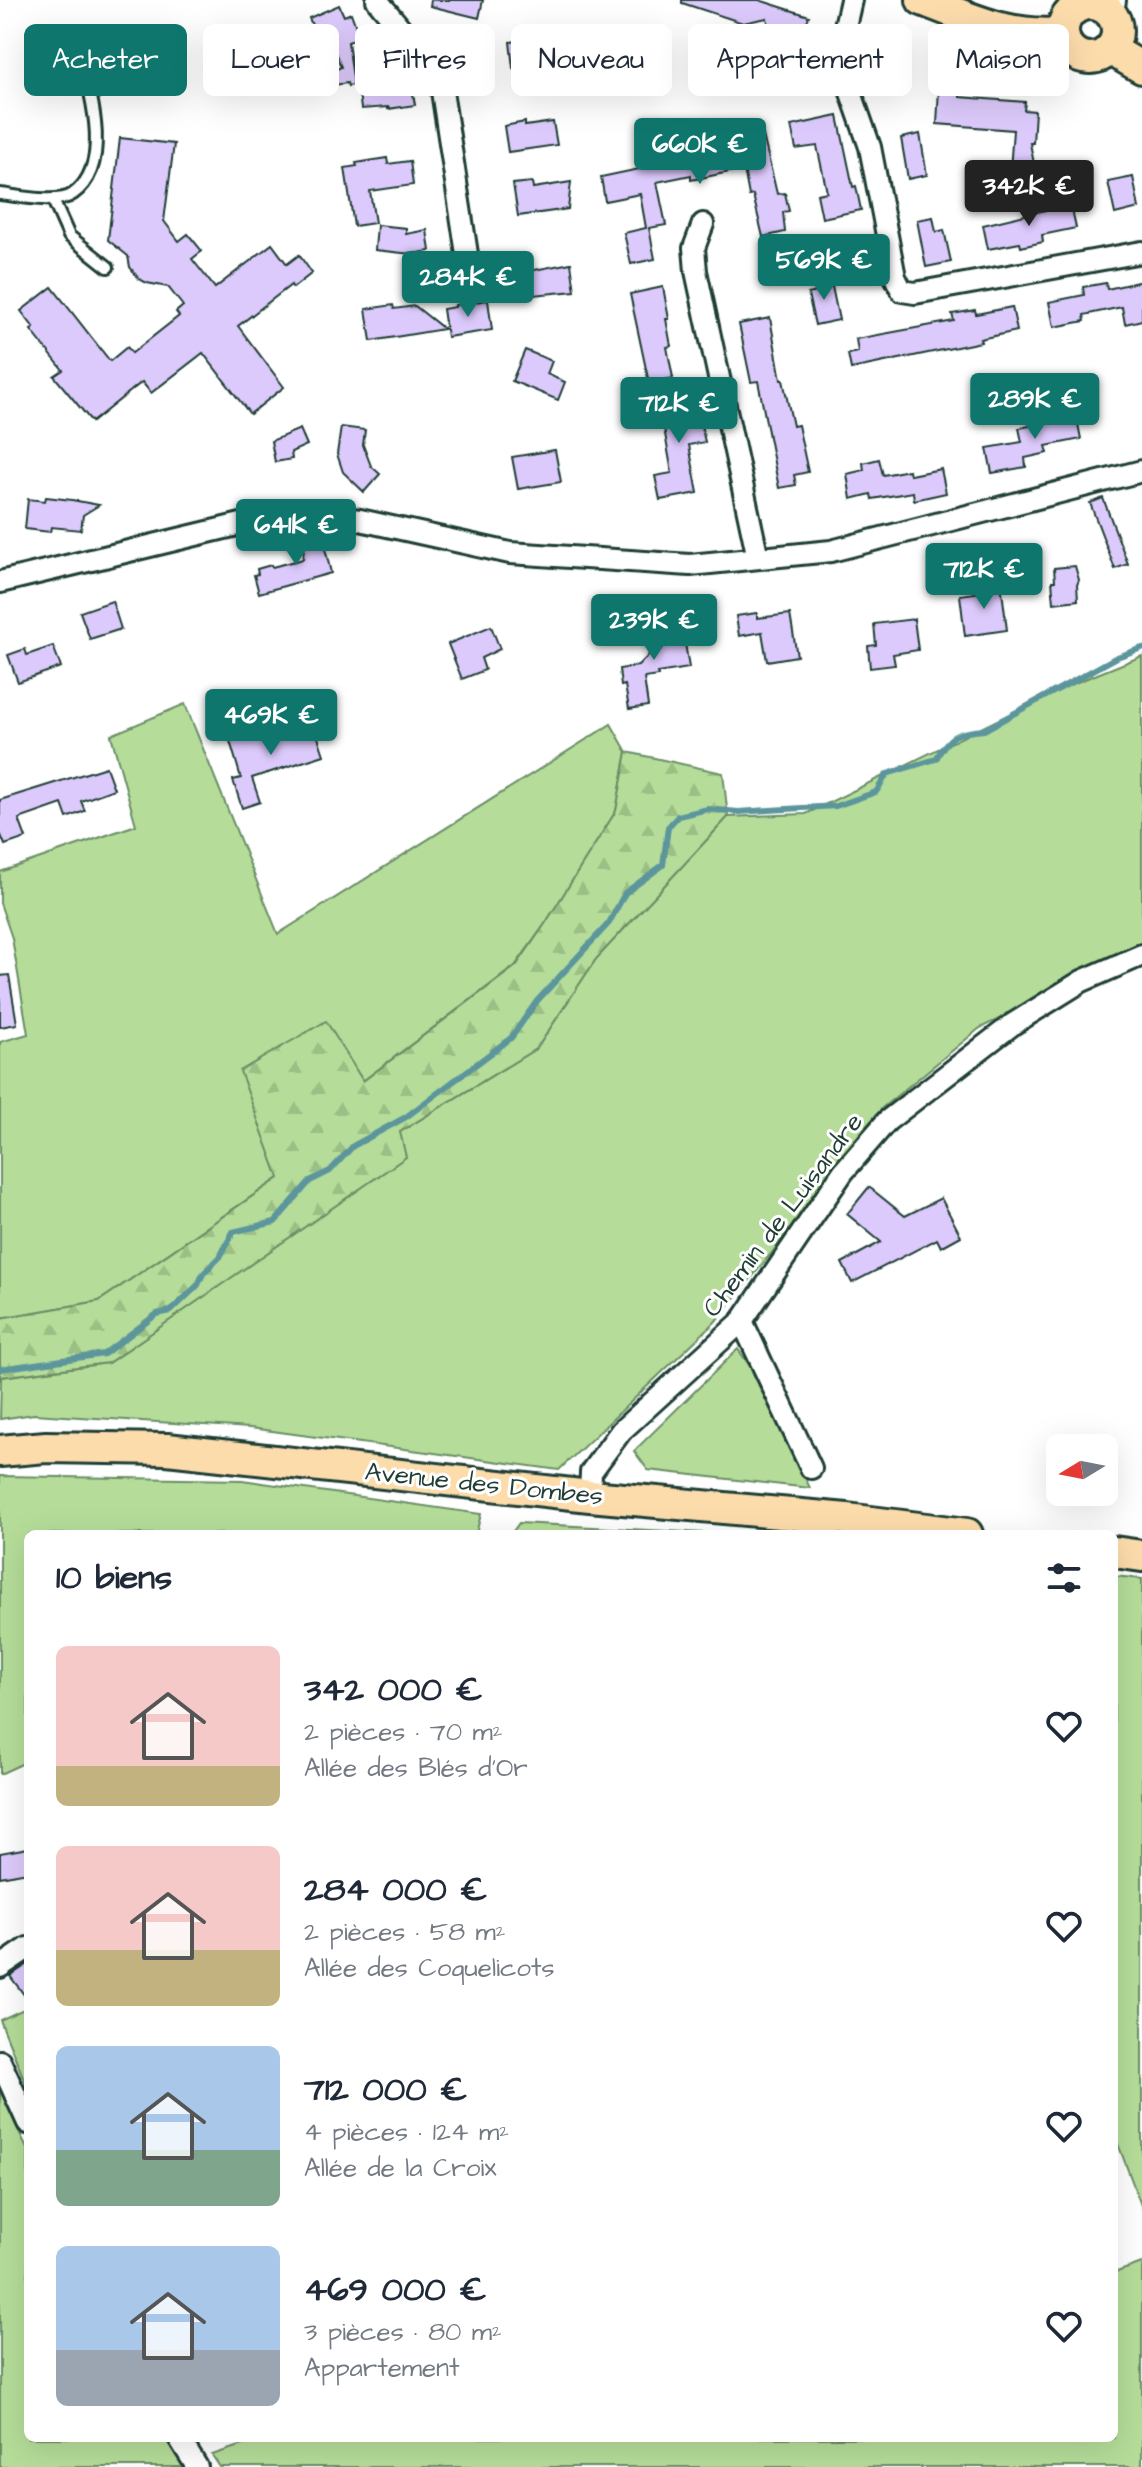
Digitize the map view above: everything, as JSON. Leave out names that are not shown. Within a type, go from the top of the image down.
[{"type":"main road","points":[[922,0],[986,24]]},
{"type":"main road","points":[[1063,24],[1074,8],[1097,4],[1117,25],[1115,42],[1099,56],[1082,57],[1069,48]]},
{"type":"main road","points":[[1110,49],[1142,68]]},
{"type":"main road","name":"Avenue des Dombes","points":[[0,1451],[46,1447],[167,1449],[851,1527],[901,1530]]},
{"type":"main road","points":[[1118,1553],[1142,1556]]},
{"type":"street","points":[[377,0],[430,64],[442,91],[467,254]]},
{"type":"street","points":[[851,0],[841,44],[844,73],[870,147],[895,277],[902,291],[915,293],[1142,252]]},
{"type":"street","points":[[703,224],[694,248],[696,271],[758,558]]},
{"type":"street","points":[[0,582],[258,520],[300,513],[360,520],[510,553],[690,565],[831,551],[1142,471]]},
{"type":"street","name":"Chemin de Luisandre","points":[[590,1496],[591,1472],[621,1431],[742,1321],[843,1172],[887,1121],[1013,1024],[1082,981],[1142,955]]},
{"type":"street","points":[[742,1321],[811,1468]]},
{"type":"street","points":[[0,1967],[24,1951]]},
{"type":"street","points":[[0,2061],[24,2114]]},
{"type":"street","points":[[181,2442],[197,2467]]},
{"type":"lane","points":[[0,194],[53,200],[72,195],[93,170],[97,128],[90,96]]},
{"type":"lane","points":[[53,200],[69,236],[108,267]]},
{"type":"green space","points":[[1142,656],[1142,952],[980,1028],[882,1108],[715,1322],[559,1470],[250,1428],[34,1414],[0,1419],[1,1377],[108,1363],[245,1267],[400,1132],[537,1048],[596,959],[728,817],[806,814],[1060,689]]},
{"type":"green space","points":[[185,704],[278,934],[611,724],[627,752],[616,811],[515,966],[363,1081],[279,1178],[99,1301],[0,1318],[0,1042],[28,1034],[12,938],[0,903],[0,872],[136,825],[111,735]]},
{"type":"green space","points":[[627,752],[723,773],[728,817],[596,959],[537,1048],[400,1132],[406,1157],[108,1363],[1,1377],[0,1381],[0,1318],[99,1301],[279,1178],[240,1071],[326,1021],[363,1081],[516,966],[616,811]]},
{"type":"green space","points":[[738,1349],[760,1381],[810,1488],[648,1470],[634,1451]]},
{"type":"green space","points":[[0,1476],[242,1480],[481,1514],[477,1530],[24,1530],[24,1763],[0,1774]]},
{"type":"green space","points":[[519,1523],[648,1530],[514,1530]]},
{"type":"green space","points":[[1118,1576],[1142,1579],[1142,2208],[1118,2144]]},
{"type":"green space","points":[[24,2009],[24,2079],[0,2020]]},
{"type":"green space","points":[[0,2089],[24,2142],[24,2442],[169,2442],[185,2467],[0,2467]]},
{"type":"green space","points":[[1142,2263],[1142,2467],[220,2467],[212,2455],[251,2442],[1118,2442],[1118,2272]]},
{"type":"building","points":[[431,0],[483,0],[479,18],[430,6]]},
{"type":"building","points":[[682,0],[759,0],[809,16],[806,24],[768,24],[767,18],[743,23],[682,3]]},
{"type":"building","points":[[339,5],[344,16],[351,13],[355,40],[348,42],[354,85],[339,84],[339,24],[312,24],[309,18]]},
{"type":"building","points":[[359,96],[413,96],[415,105],[388,109],[361,109]]},
{"type":"building","points":[[939,96],[1025,102],[1024,110],[1035,111],[1033,143],[1030,143],[1036,174],[1020,177],[1018,169],[1010,170],[1013,130],[937,124]]},
{"type":"building","points":[[838,116],[861,210],[822,218],[817,194],[827,192],[817,146],[796,149],[791,126]]},
{"type":"building","points":[[525,122],[525,126],[553,122],[557,145],[508,152],[504,126]]},
{"type":"building","points":[[920,134],[927,175],[908,179],[901,138]]},
{"type":"building","points":[[763,135],[777,194],[785,193],[789,211],[783,212],[785,232],[763,237],[753,195],[749,196],[744,169],[691,180],[691,175],[657,182],[666,225],[649,228],[655,259],[631,264],[624,233],[646,228],[640,194],[605,201],[601,177],[663,164],[662,159],[670,155]]},
{"type":"building","points":[[120,138],[174,144],[164,221],[179,241],[188,234],[202,251],[192,259],[215,288],[272,244],[287,264],[299,255],[312,273],[293,288],[291,285],[238,326],[284,387],[250,414],[203,353],[151,393],[142,382],[92,422],[54,376],[63,370],[31,330],[34,328],[21,311],[52,287],[110,361],[127,347],[132,353],[179,316],[176,312],[183,306],[168,287],[139,279],[130,267],[128,256],[108,240]]},
{"type":"building","points":[[387,158],[388,164],[410,161],[413,185],[370,191],[375,223],[354,226],[345,168]]},
{"type":"building","points":[[1133,177],[1139,208],[1115,214],[1108,182]]},
{"type":"building","points":[[532,182],[533,188],[571,182],[568,209],[518,216],[513,184]]},
{"type":"building","points":[[1071,204],[1076,228],[1042,235],[1043,242],[988,249],[983,225]]},
{"type":"building","points":[[933,217],[936,232],[944,230],[951,262],[926,267],[917,220]]},
{"type":"building","points":[[377,225],[406,228],[406,234],[427,230],[430,251],[412,254],[375,250]]},
{"type":"building","points":[[571,263],[575,291],[533,295],[529,271]]},
{"type":"building","points":[[830,277],[839,320],[815,325],[808,294],[817,292],[814,280]]},
{"type":"building","points":[[1142,281],[1142,320],[1125,324],[1122,307],[1084,315],[1085,321],[1054,327],[1049,302],[1084,295],[1083,287],[1106,283],[1107,289]]},
{"type":"building","points":[[663,287],[671,346],[667,347],[673,378],[649,383],[630,294]]},
{"type":"building","points":[[488,300],[492,330],[447,337],[443,309]]},
{"type":"building","points":[[393,305],[394,309],[415,306],[444,329],[371,341],[366,309]]},
{"type":"building","points":[[1012,307],[1017,331],[980,339],[981,342],[851,369],[848,354],[858,352],[856,339],[954,321],[952,314],[975,310],[976,314]]},
{"type":"building","points":[[770,318],[781,380],[793,426],[798,425],[808,472],[794,475],[796,485],[779,488],[758,381],[751,382],[739,324]]},
{"type":"building","points":[[525,350],[552,361],[547,374],[565,382],[558,400],[512,381]]},
{"type":"building","points":[[686,387],[691,414],[700,420],[705,442],[689,445],[698,493],[660,500],[655,476],[672,473],[661,392]]},
{"type":"building","points":[[1060,409],[1062,417],[1076,414],[1081,439],[1046,446],[1048,453],[1025,458],[1026,467],[992,473],[987,448],[1022,442],[1019,428],[1045,423],[1043,412]]},
{"type":"building","points":[[341,427],[365,430],[363,445],[371,466],[380,474],[364,492],[343,472],[337,454]]},
{"type":"building","points":[[300,429],[307,445],[291,452],[292,459],[275,462],[271,441]]},
{"type":"building","points":[[555,450],[561,482],[518,489],[512,457]]},
{"type":"building","points":[[879,459],[883,475],[909,470],[910,475],[941,469],[946,493],[914,500],[913,492],[872,499],[871,494],[851,499],[847,474],[864,470],[863,463]]},
{"type":"building","points":[[46,497],[99,505],[83,515],[81,530],[51,527],[50,532],[25,529],[28,499],[45,501]]},
{"type":"building","points":[[1103,498],[1128,564],[1115,569],[1090,503]]},
{"type":"building","points":[[305,534],[322,536],[331,573],[259,593],[254,575],[258,574],[257,569],[303,559]]},
{"type":"building","points":[[1075,566],[1079,580],[1078,600],[1054,603],[1054,568]]},
{"type":"building","points":[[1001,583],[1007,630],[965,636],[960,595],[982,592],[981,585]]},
{"type":"building","points":[[112,601],[121,629],[90,639],[80,612]]},
{"type":"building","points":[[757,613],[757,618],[790,614],[797,656],[767,661],[762,632],[739,636],[736,616]]},
{"type":"building","points":[[914,619],[918,650],[893,654],[895,665],[870,668],[868,646],[876,645],[874,624]]},
{"type":"building","points":[[674,621],[677,644],[685,643],[689,668],[644,678],[648,706],[629,709],[619,669],[638,666],[649,655],[644,626]]},
{"type":"building","points":[[491,626],[500,649],[481,658],[485,670],[462,679],[448,644]]},
{"type":"building","points":[[53,646],[61,667],[18,682],[8,655],[25,649],[27,655]]},
{"type":"building","points":[[314,725],[324,755],[252,778],[260,802],[242,808],[233,780],[241,778],[230,741],[252,734],[254,741]]},
{"type":"building","points":[[106,767],[114,789],[81,801],[85,811],[67,818],[62,804],[19,819],[26,838],[5,845],[0,833],[0,800]]},
{"type":"building","points":[[9,975],[17,1024],[0,1027],[0,976]]},
{"type":"building","points":[[869,1187],[905,1216],[941,1198],[961,1236],[941,1247],[937,1239],[852,1283],[842,1263],[881,1242],[847,1214]]},
{"type":"building","points":[[24,1849],[24,1873],[0,1877],[0,1853]]},
{"type":"building","points":[[24,1967],[24,1995],[10,1976]]},
{"type":"waterway","points":[[0,1369],[104,1354],[157,1314],[171,1311],[198,1285],[203,1274],[220,1257],[233,1232],[275,1222],[310,1181],[330,1171],[353,1146],[406,1117],[511,1038],[537,1001],[609,923],[625,893],[663,865],[668,827],[678,816],[708,809],[738,812],[836,806],[876,792],[887,774],[936,759],[954,736],[984,730],[1117,657],[1142,648]]}]
